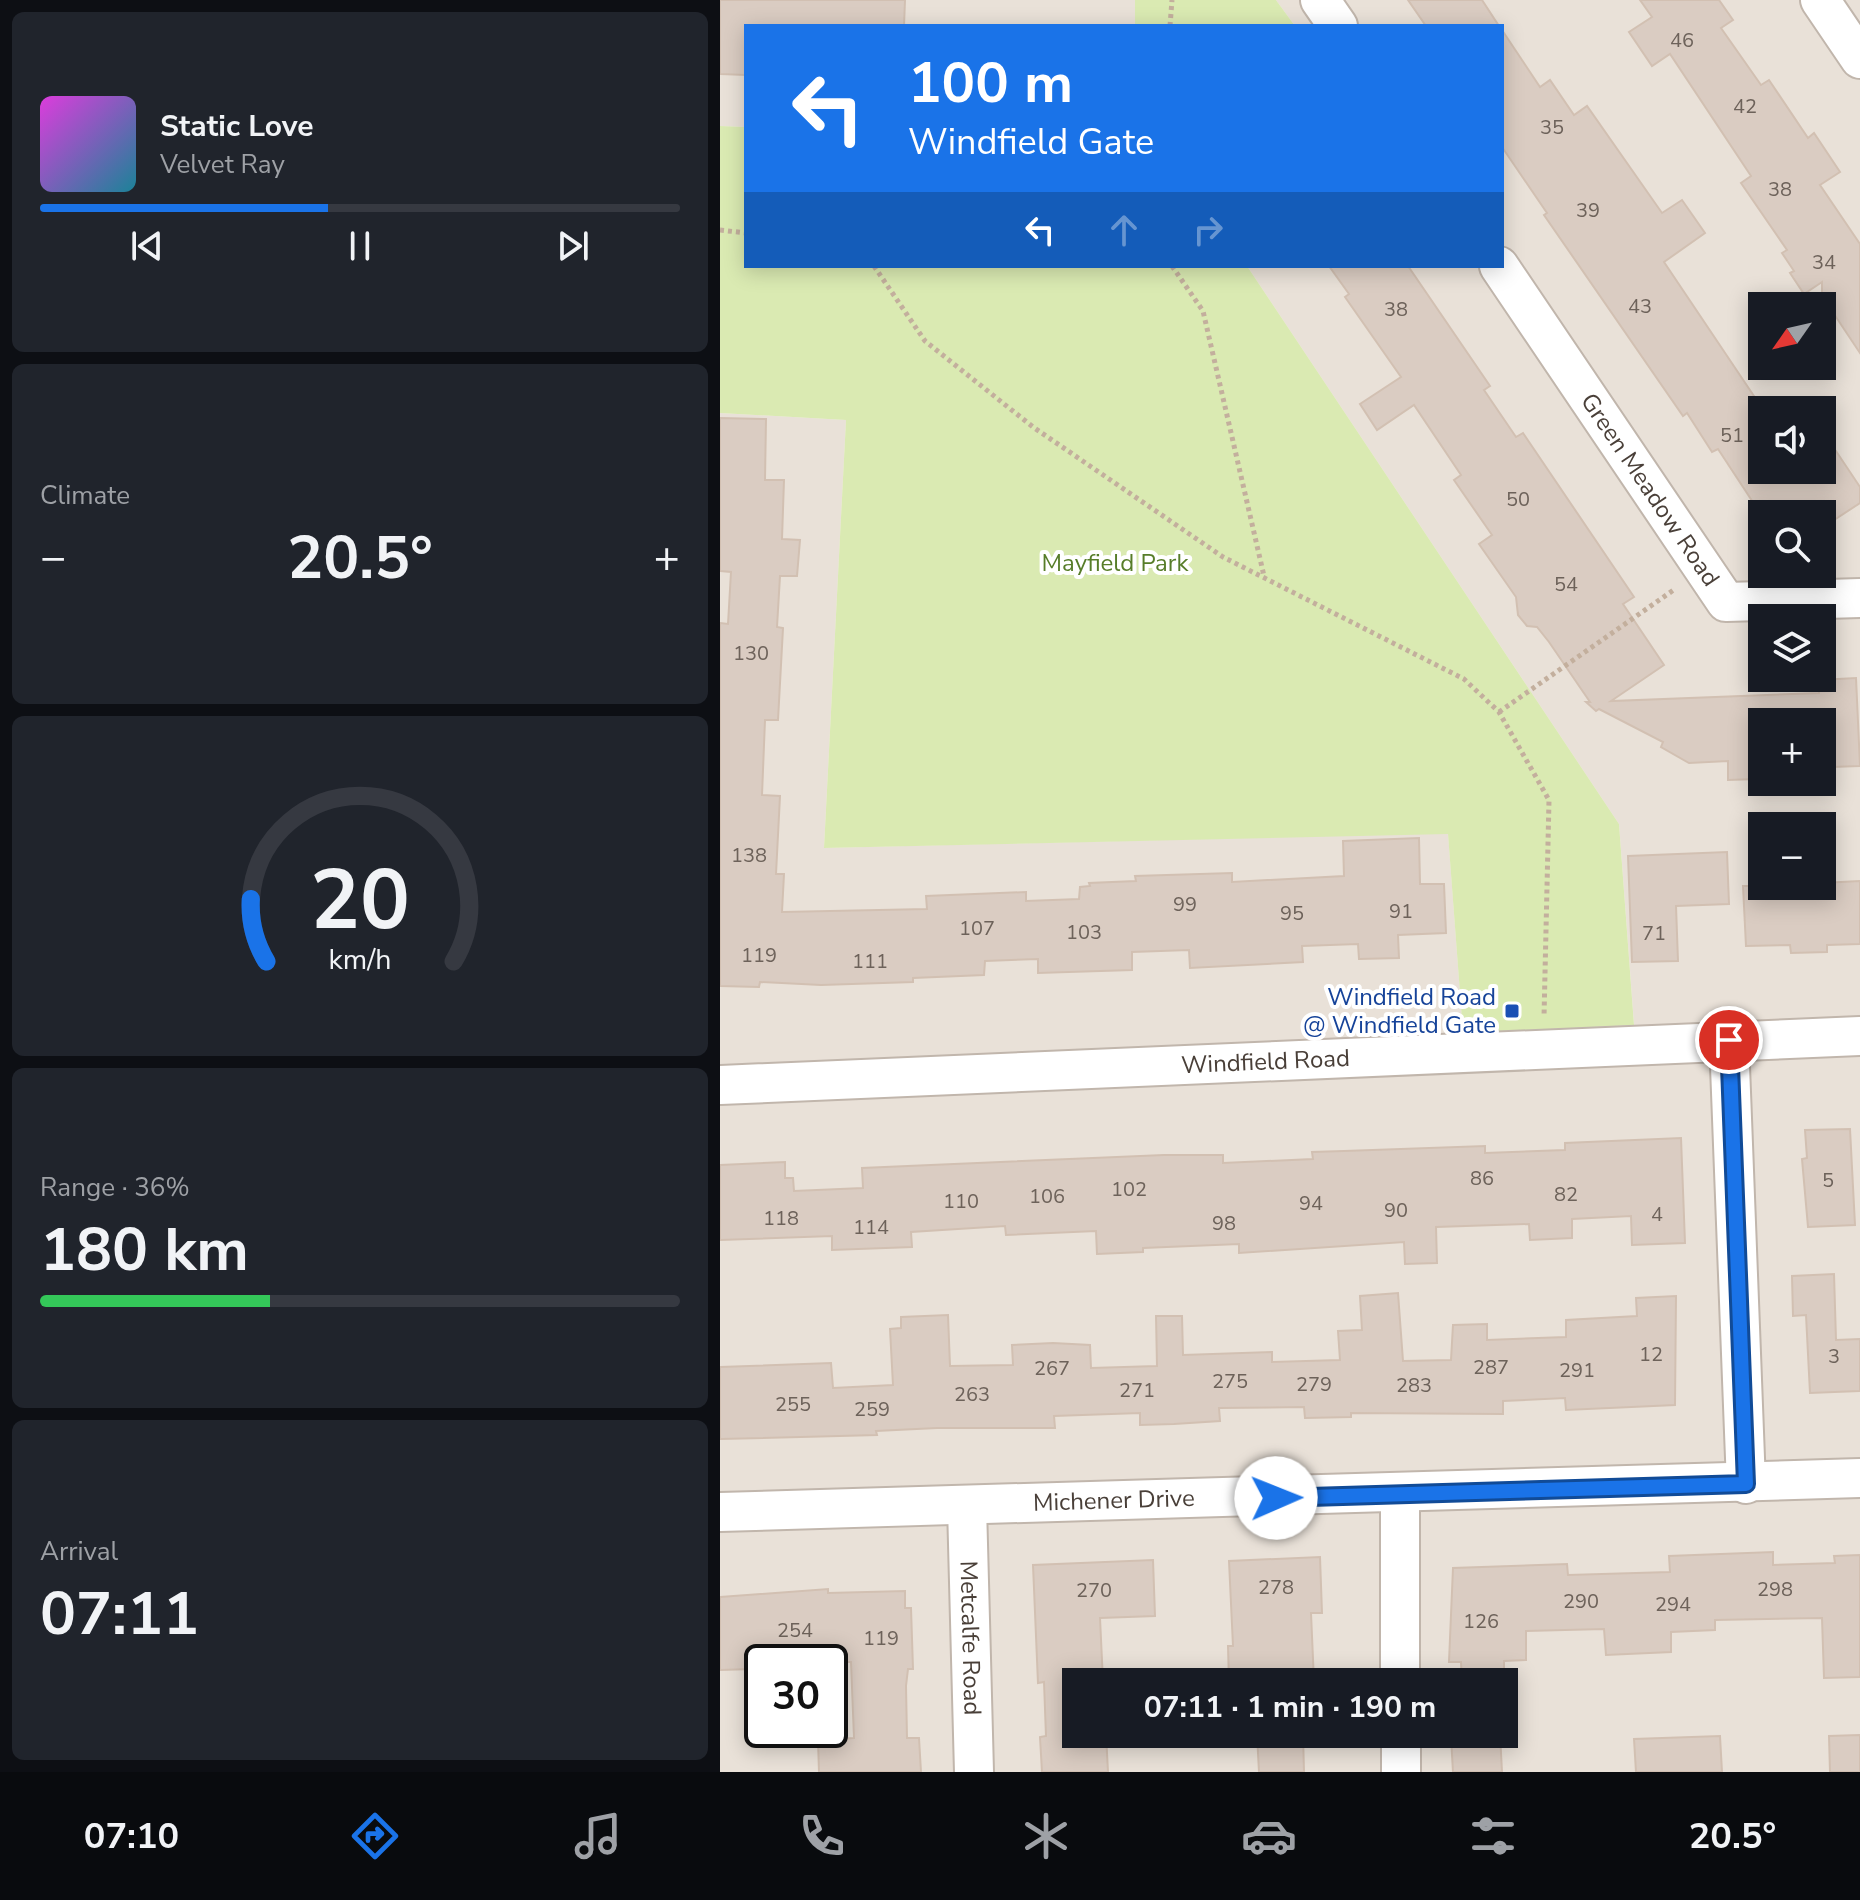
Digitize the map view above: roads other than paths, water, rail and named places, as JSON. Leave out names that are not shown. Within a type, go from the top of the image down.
[{"type":"street","points":[[1320,0],[1337,24]]},
{"type":"street","points":[[1820,0],[1860,59]]},
{"type":"street","name":"Green Meadow Road","points":[[1500,268],[1726,602],[1860,598]]},
{"type":"street","name":"Windfield Road","points":[[720,1085],[1543,1047],[1860,1036]]},
{"type":"street","points":[[1729,1040],[1746,1484]]},
{"type":"street","name":"Michener Drive","points":[[720,1512],[1400,1495],[1860,1478]]},
{"type":"street","points":[[1400,1495],[1400,1668]]},
{"type":"street","name":"Metcalfe Road","points":[[967,1506],[974,1772]]},
{"type":"street","points":[[1401,1748],[1401,1772]]},
{"type":"place","name":"Windfield Road @ Windfield Gate","points":[[1512,1011]]},
{"type":"park label","name":"Mayfield Park","points":[[1115,563]]}]
